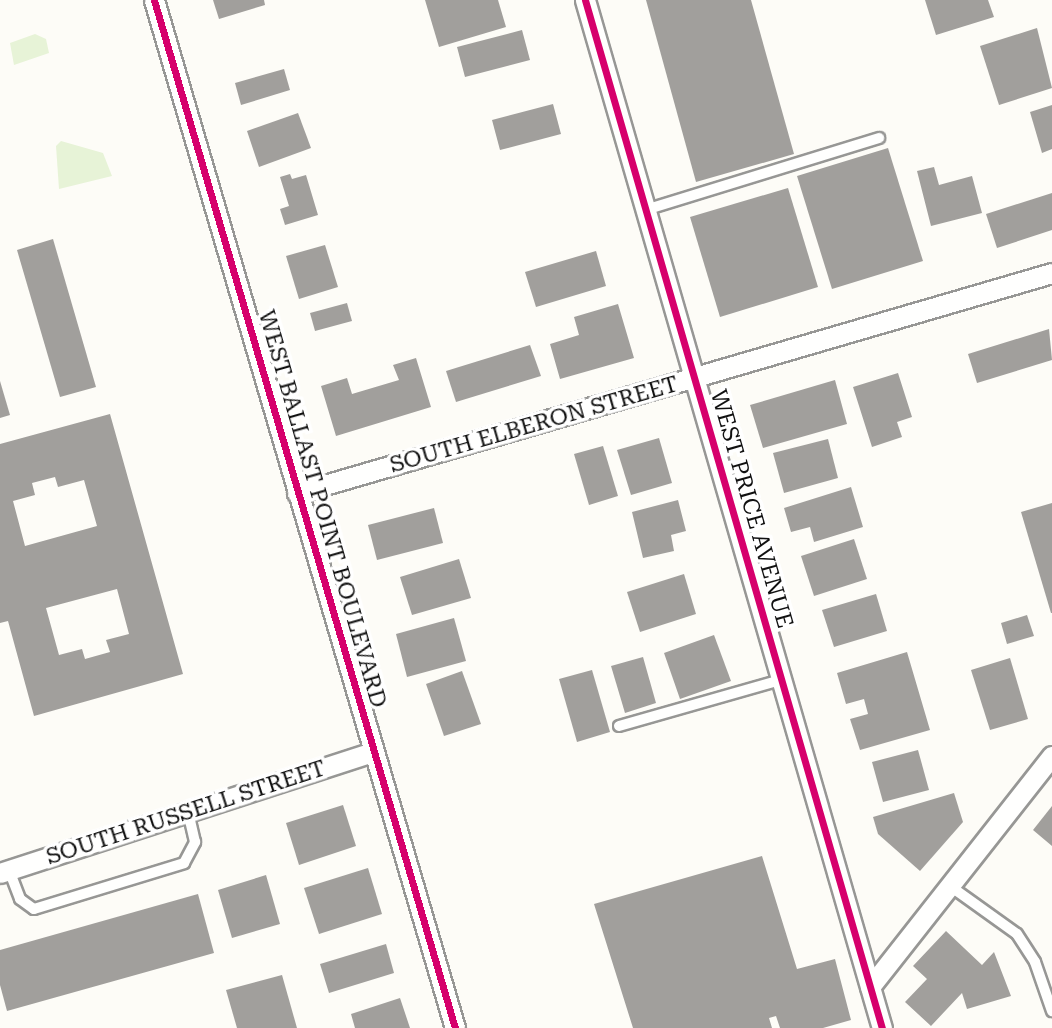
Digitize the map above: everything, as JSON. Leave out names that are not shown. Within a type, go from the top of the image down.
[{"type":"street","name":"WEST BALLAST POINT BOULEVARD","points":[[154,0],[455,1028]]},
{"type":"street","name":"WEST PRICE AVENUE","points":[[585,0],[882,1028]]},
{"type":"street","name":"SOUTH ELBERON STREET","points":[[297,493],[693,380],[1052,273]]},
{"type":"street","name":"SOUTH RUSSELL STREET","points":[[5,871],[373,752]]},
{"type":"street","points":[[870,987],[1052,756]]},
{"type":"lane","points":[[645,210],[879,138]]},
{"type":"lane","points":[[619,726],[781,680]]},
{"type":"lane","points":[[5,871],[20,898],[34,909],[184,863],[195,842],[188,812]]},
{"type":"lane","points":[[950,886],[1017,934],[1035,962],[1052,1011]]},
{"type":"green space","points":[[35,34],[46,39],[49,53],[14,65],[10,43]]},
{"type":"green space","points":[[61,141],[103,153],[112,176],[59,189],[56,146]]},
{"type":"building","points":[[213,0],[264,0],[265,5],[219,19]]},
{"type":"building","points":[[425,0],[498,0],[506,27],[439,47]]},
{"type":"building","points":[[646,0],[751,0],[794,154],[696,182]]},
{"type":"building","points":[[925,0],[988,0],[994,17],[936,35]]},
{"type":"building","points":[[1037,28],[1052,88],[999,105],[980,46]]},
{"type":"building","points":[[522,30],[530,60],[465,77],[457,47]]},
{"type":"building","points":[[284,69],[290,90],[241,105],[235,83]]},
{"type":"building","points":[[553,104],[561,134],[500,150],[492,120]]},
{"type":"building","points":[[1052,105],[1052,149],[1042,153],[1030,112]]},
{"type":"building","points":[[298,113],[311,148],[259,167],[247,131]]},
{"type":"building","points":[[888,148],[923,261],[832,289],[797,176]]},
{"type":"building","points":[[934,167],[939,185],[972,176],[982,213],[931,226],[917,171]]},
{"type":"building","points":[[290,174],[292,179],[306,175],[318,215],[285,225],[280,209],[289,206],[280,177]]},
{"type":"building","points":[[788,188],[818,287],[720,317],[690,217]]},
{"type":"building","points":[[1052,193],[1052,230],[997,248],[986,214]]},
{"type":"building","points":[[53,239],[96,387],[60,397],[17,250]]},
{"type":"building","points":[[325,245],[338,287],[299,299],[286,256]]},
{"type":"building","points":[[596,251],[606,286],[536,307],[525,272]]},
{"type":"building","points":[[347,303],[352,321],[315,331],[310,313]]},
{"type":"building","points":[[618,304],[634,358],[560,379],[550,344],[579,335],[574,317]]},
{"type":"building","points":[[1049,329],[1052,360],[977,383],[968,354]]},
{"type":"building","points":[[530,345],[541,376],[456,402],[446,371]]},
{"type":"building","points":[[416,358],[431,407],[336,436],[321,386],[347,378],[352,394],[399,380],[393,365]]},
{"type":"building","points":[[898,373],[912,417],[897,422],[902,437],[872,447],[853,387]]},
{"type":"building","points":[[835,380],[847,424],[763,448],[750,405]]},
{"type":"building","points":[[0,381],[10,415],[0,418]]},
{"type":"building","points":[[110,414],[183,674],[34,716],[8,621],[0,623],[0,444]],"holes":[[[55,477],[58,487],[84,480],[97,526],[25,546],[13,501],[35,495],[32,483]],[[117,589],[129,634],[106,640],[110,652],[85,659],[82,649],[59,655],[46,608]]]},
{"type":"building","points":[[659,438],[672,483],[631,495],[617,450]]},
{"type":"building","points":[[828,439],[838,478],[784,493],[773,453]]},
{"type":"building","points":[[603,446],[618,496],[589,505],[574,454]]},
{"type":"building","points":[[851,487],[863,527],[814,542],[810,527],[791,532],[784,508]]},
{"type":"building","points":[[678,500],[686,531],[671,535],[674,551],[643,558],[632,512]]},
{"type":"building","points":[[1052,503],[1052,613],[1051,613],[1021,512]]},
{"type":"building","points":[[434,508],[443,543],[377,560],[368,525]]},
{"type":"building","points":[[854,539],[867,579],[814,596],[801,556]]},
{"type":"building","points":[[459,559],[471,598],[412,615],[400,577]]},
{"type":"building","points":[[684,574],[696,614],[640,632],[627,592]]},
{"type":"building","points":[[876,594],[887,631],[834,647],[822,610]]},
{"type":"building","points":[[1027,615],[1034,636],[1007,644],[1001,623]]},
{"type":"building","points":[[454,618],[466,661],[407,677],[396,634]]},
{"type":"building","points":[[714,635],[731,681],[680,699],[664,653]]},
{"type":"building","points":[[907,652],[930,730],[860,750],[850,719],[868,714],[864,699],[846,704],[837,673]]},
{"type":"building","points":[[643,657],[656,703],[625,713],[611,666]]},
{"type":"building","points":[[1010,658],[1028,719],[990,730],[971,670]]},
{"type":"building","points":[[592,670],[610,732],[577,742],[559,679]]},
{"type":"building","points":[[462,671],[481,724],[444,736],[426,684]]},
{"type":"building","points":[[918,750],[929,790],[883,802],[872,762]]},
{"type":"building","points":[[954,793],[963,822],[920,871],[878,834],[873,817]]},
{"type":"building","points":[[343,805],[356,846],[299,865],[286,823]]},
{"type":"building","points":[[1052,806],[1052,846],[1033,830]]},
{"type":"building","points":[[762,856],[797,969],[835,959],[851,1020],[823,1028],[780,1028],[776,1016],[769,1018],[772,1028],[633,1028],[594,904]]},
{"type":"building","points":[[368,868],[382,914],[319,934],[304,888]]},
{"type":"building","points":[[266,875],[280,924],[232,938],[218,890]]},
{"type":"building","points":[[198,894],[214,953],[7,1011],[0,985],[0,950]]},
{"type":"building","points":[[946,931],[982,965],[994,952],[1011,996],[967,1009],[962,993],[931,1026],[905,1002],[927,979],[913,966]]},
{"type":"building","points":[[386,944],[394,973],[329,993],[320,964]]},
{"type":"building","points":[[282,975],[297,1028],[237,1028],[226,990]]},
{"type":"building","points":[[400,998],[410,1028],[355,1028],[351,1014]]},
{"type":"cycle path","points":[[154,0],[455,1028]]},
{"type":"cycle path","points":[[585,0],[882,1028]]}]
